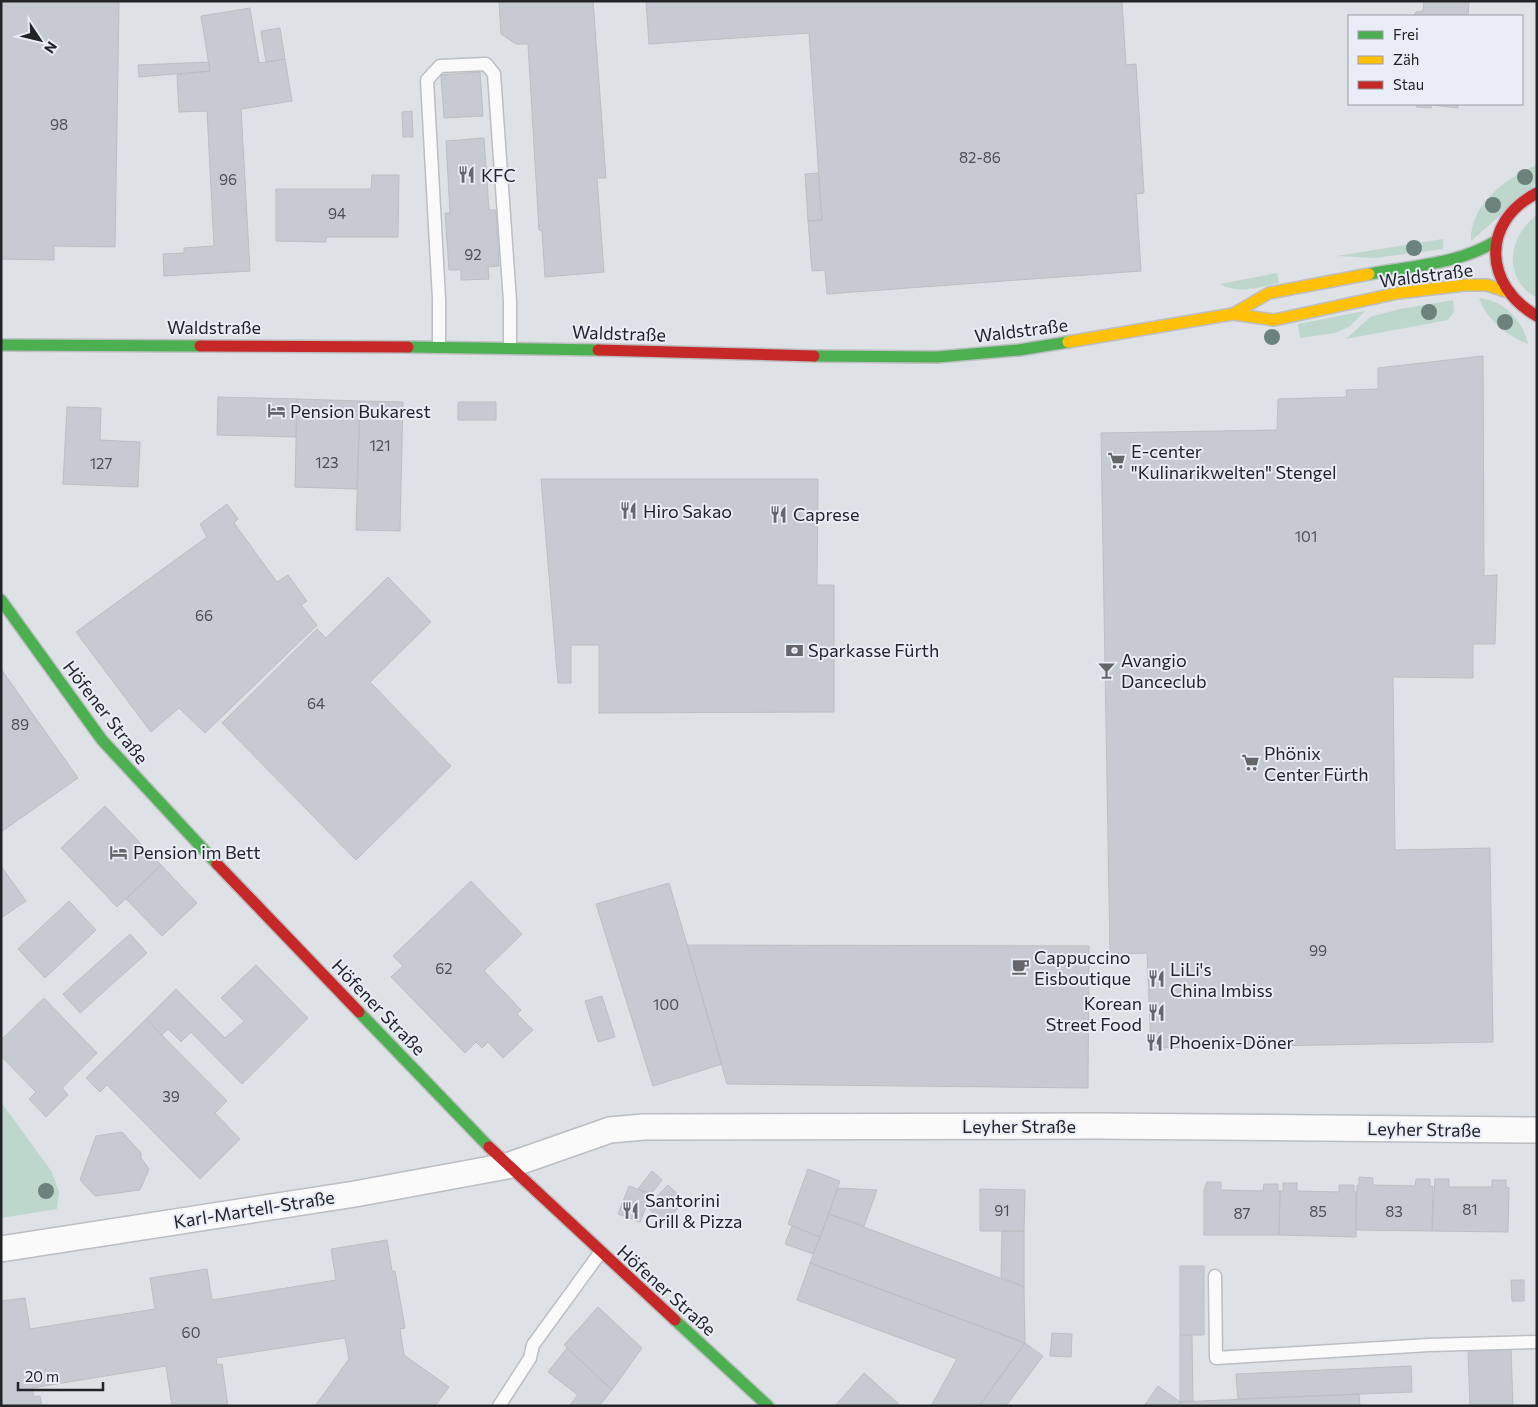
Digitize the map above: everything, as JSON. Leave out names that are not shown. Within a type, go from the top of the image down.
[{"type":"street","points":[[1537,193],[1519,203],[1509,215],[1496,241],[1495,263],[1505,291],[1515,302],[1537,316]]},
{"type":"street","name":"Waldstraße","points":[[1233,314],[1269,292],[1462,257],[1482,250],[1496,241]]},
{"type":"street","name":"Waldstraße","points":[[1,345],[510,346],[771,356],[937,357],[1019,350],[1233,314],[1274,320],[1398,293],[1465,285],[1487,285],[1505,291]]},
{"type":"street","name":"Höfener Straße","points":[[1,600],[94,729],[127,770],[507,1166],[768,1406]]},
{"type":"street","name":"Leyher Straße","points":[[507,1166],[610,1130],[644,1127],[1096,1126],[1537,1130]]},
{"type":"street","name":"Karl-Martell-Straße","points":[[1,1249],[355,1194],[507,1166]]},
{"type":"lane","points":[[439,346],[439,299],[427,80],[440,66],[486,64],[494,74],[510,301],[510,346]]},
{"type":"lane","points":[[499,1406],[530,1358],[533,1345],[600,1252]]},
{"type":"lane","points":[[1215,1276],[1216,1358],[1429,1345],[1537,1342]]},
{"type":"green space","points":[[1537,165],[1537,183],[1471,241],[1472,228],[1483,204],[1513,177]]},
{"type":"green space","points":[[1537,215],[1537,298],[1526,290],[1518,280],[1514,269],[1513,257],[1515,245],[1520,234]]},
{"type":"green space","points":[[1443,239],[1443,249],[1375,258],[1337,256]]},
{"type":"green space","points":[[1277,273],[1279,283],[1256,288],[1241,290],[1220,284]]},
{"type":"green space","points":[[1479,298],[1496,303],[1511,313],[1522,327],[1528,344],[1520,341],[1498,326],[1482,306]]},
{"type":"green space","points":[[1453,300],[1454,312],[1448,320],[1346,339],[1370,317],[1400,309]]},
{"type":"green space","points":[[1365,311],[1349,327],[1335,333],[1300,338],[1298,324]]},
{"type":"green space","points":[[1,1102],[52,1172],[59,1192],[57,1209],[1,1218]]},
{"type":"building","points":[[1,1],[119,1],[115,247],[54,246],[54,260],[1,259]]},
{"type":"building","points":[[499,1],[593,1],[606,178],[597,178],[604,272],[545,277],[542,231],[539,230],[528,44],[516,44],[501,34]]},
{"type":"building","points":[[646,1],[1122,1],[1126,65],[1136,64],[1144,193],[1136,194],[1141,271],[827,294],[825,270],[812,271],[808,221],[822,220],[809,33],[649,44]]},
{"type":"building","points":[[1424,1],[1469,1],[1468,15],[1414,15],[1416,12],[1423,11]]},
{"type":"building","points":[[250,8],[259,63],[285,59],[292,101],[241,109],[250,271],[164,276],[163,254],[184,253],[184,248],[214,246],[207,111],[179,112],[177,75],[210,71],[201,16]]},
{"type":"building","points":[[280,28],[285,59],[266,62],[261,31]]},
{"type":"building","points":[[209,62],[210,71],[139,77],[138,65]]},
{"type":"building","points":[[480,72],[483,116],[444,118],[441,75]]},
{"type":"building","points":[[1417,105],[1432,105],[1431,108],[1416,107]]},
{"type":"building","points":[[1432,105],[1458,105],[1458,108]]},
{"type":"building","points":[[412,111],[413,137],[403,137],[402,112]]},
{"type":"building","name":"KFC","points":[[484,138],[489,210],[496,210],[499,266],[488,267],[489,279],[461,280],[461,270],[449,270],[445,213],[450,213],[446,141]]},
{"type":"building","points":[[818,173],[822,220],[808,221],[805,174]]},
{"type":"building","points":[[372,175],[399,175],[398,237],[326,237],[326,242],[276,241],[276,189],[371,189]]},
{"type":"building","name":"Phönix Center Fürth","points":[[1483,356],[1484,576],[1497,575],[1495,644],[1473,644],[1473,678],[1393,677],[1395,850],[1490,848],[1493,1042],[1151,1048],[1147,953],[1110,954],[1101,433],[1277,430],[1278,399],[1347,397],[1346,390],[1378,389],[1378,368]]},
{"type":"building","points":[[218,397],[297,399],[296,437],[217,435]]},
{"type":"building","points":[[297,399],[360,401],[357,489],[295,487]]},
{"type":"building","points":[[360,401],[403,402],[400,531],[356,530]]},
{"type":"building","points":[[458,402],[496,402],[496,420],[458,420]]},
{"type":"building","points":[[67,407],[101,408],[100,440],[140,442],[138,487],[63,484]]},
{"type":"building","points":[[541,479],[818,479],[817,585],[834,585],[834,712],[599,713],[599,645],[571,645],[571,683],[558,683]]},
{"type":"building","points":[[227,504],[238,519],[234,523],[277,582],[288,575],[307,601],[301,605],[317,625],[205,733],[179,708],[151,732],[76,632],[207,537],[200,524]]},
{"type":"building","points":[[388,577],[431,622],[370,682],[451,766],[356,860],[222,723],[317,629],[326,638]]},
{"type":"building","points":[[1,669],[78,778],[1,832]]},
{"type":"building","points":[[105,806],[161,865],[117,907],[61,848]]},
{"type":"building","points":[[161,865],[197,903],[162,936],[126,899]]},
{"type":"building","points":[[1,866],[26,901],[1,918]]},
{"type":"building","points":[[471,881],[522,934],[484,971],[521,1010],[517,1014],[533,1030],[503,1058],[488,1042],[482,1048],[476,1042],[465,1053],[391,977],[403,966],[393,956]]},
{"type":"building","points":[[669,883],[722,1064],[653,1086],[596,904]]},
{"type":"building","points":[[69,901],[96,930],[45,978],[18,949]]},
{"type":"building","points":[[130,934],[147,953],[80,1013],[63,994]]},
{"type":"building","points":[[687,945],[1089,946],[1088,1088],[727,1084]]},
{"type":"building","points":[[256,965],[308,1018],[242,1084],[191,1032],[181,1042],[168,1029],[162,1035],[146,1019],[176,989],[225,1038],[244,1021],[221,998]]},
{"type":"building","points":[[602,996],[615,1037],[598,1042],[585,1001]]},
{"type":"building","points":[[44,998],[97,1053],[62,1088],[68,1095],[46,1117],[29,1099],[36,1092],[1,1056],[1,1040]]},
{"type":"building","points":[[146,1019],[227,1101],[215,1113],[240,1139],[200,1179],[107,1085],[100,1092],[86,1078]]},
{"type":"building","points":[[122,1132],[141,1153],[141,1158],[149,1169],[140,1190],[95,1196],[80,1180],[96,1136]]},
{"type":"building","points":[[808,1169],[840,1181],[820,1237],[788,1224]]},
{"type":"building","points":[[652,1171],[662,1180],[651,1194],[638,1189]]},
{"type":"building","points":[[1359,1177],[1373,1178],[1373,1185],[1415,1186],[1416,1179],[1430,1179],[1430,1186],[1433,1186],[1432,1231],[1356,1230],[1357,1185],[1359,1185]]},
{"type":"building","points":[[1435,1179],[1449,1179],[1449,1187],[1492,1187],[1492,1180],[1506,1180],[1506,1187],[1509,1188],[1508,1232],[1432,1231]]},
{"type":"building","points":[[1207,1182],[1221,1182],[1221,1190],[1263,1191],[1264,1184],[1278,1184],[1278,1191],[1280,1191],[1279,1235],[1204,1235],[1204,1190]]},
{"type":"building","points":[[1283,1183],[1297,1183],[1297,1191],[1339,1192],[1339,1185],[1354,1185],[1354,1192],[1356,1192],[1356,1237],[1279,1235],[1280,1191],[1283,1191]]},
{"type":"building","points":[[668,1185],[685,1201],[664,1223],[647,1207]]},
{"type":"building","points":[[629,1186],[651,1194],[640,1222],[618,1214]]},
{"type":"building","points":[[838,1188],[877,1190],[864,1226],[829,1214]]},
{"type":"building","points":[[980,1189],[1025,1190],[1024,1231],[980,1231]]},
{"type":"building","points":[[829,1214],[1024,1287],[1025,1343],[810,1263]]},
{"type":"building","points":[[792,1226],[820,1237],[813,1254],[785,1244]]},
{"type":"building","points":[[1002,1231],[1024,1231],[1024,1287],[1001,1277]]},
{"type":"building","points":[[387,1240],[392,1271],[395,1271],[405,1328],[400,1329],[404,1355],[449,1387],[435,1406],[315,1406],[349,1359],[345,1338],[216,1358],[217,1365],[222,1364],[228,1406],[172,1406],[166,1366],[32,1388],[34,1397],[40,1396],[42,1406],[1,1406],[1,1301],[25,1298],[30,1329],[155,1309],[150,1278],[207,1269],[212,1300],[336,1280],[331,1249]]},
{"type":"building","points":[[810,1263],[1025,1343],[979,1406],[931,1406],[957,1359],[797,1300]]},
{"type":"building","points":[[1180,1266],[1204,1266],[1204,1335],[1180,1335]]},
{"type":"building","points":[[1511,1280],[1524,1280],[1524,1301],[1512,1301]]},
{"type":"building","points":[[598,1307],[642,1348],[612,1390],[564,1345]]},
{"type":"building","points":[[1052,1333],[1072,1334],[1071,1357],[1050,1356]]},
{"type":"building","points":[[1180,1335],[1192,1335],[1193,1401],[1180,1402]]},
{"type":"building","points":[[1025,1343],[1043,1356],[1006,1406],[979,1406]]},
{"type":"building","points":[[567,1348],[612,1390],[599,1406],[570,1405],[578,1395],[548,1372]]},
{"type":"building","points":[[1511,1348],[1513,1406],[1470,1406],[1468,1350]]},
{"type":"building","points":[[1411,1366],[1412,1392],[1238,1399],[1236,1374]]},
{"type":"building","points":[[864,1373],[901,1406],[835,1406]]},
{"type":"building","points":[[1158,1386],[1180,1402],[1177,1406],[1144,1406]]},
{"type":"building","points":[[1359,1394],[1360,1406],[1180,1406],[1180,1402]]},
{"type":"traffic: fast","points":[[1369,274],[1467,255],[1496,241]]},
{"type":"traffic: fast","points":[[814,356],[937,357],[1019,350],[1068,342]]},
{"type":"traffic: fast","points":[[1,345],[200,346]]},
{"type":"traffic: fast","points":[[408,347],[598,350]]},
{"type":"traffic: fast","points":[[1,600],[102,740],[217,864]]},
{"type":"traffic: fast","points":[[359,1012],[489,1147]]},
{"type":"traffic: fast","points":[[675,1320],[768,1406]]},
{"type":"traffic: slow","points":[[1068,342],[1233,314],[1269,293],[1369,274]]},
{"type":"traffic: slow","points":[[1233,314],[1274,320],[1398,293],[1465,285],[1487,285],[1505,291]]},
{"type":"traffic: jam","points":[[1537,193],[1518,205],[1506,220],[1498,237],[1496,254],[1499,272],[1507,288],[1519,303],[1537,316]]},
{"type":"traffic: jam","points":[[200,346],[408,347]]},
{"type":"traffic: jam","points":[[598,350],[814,356]]},
{"type":"traffic: jam","points":[[217,864],[359,1012]]},
{"type":"traffic: jam","points":[[489,1147],[675,1320]]},
{"type":"place","name":"KFC","points":[[467,175]]},
{"type":"place","name":"Pension Bukarest","points":[[276,411]]},
{"type":"place","name":"E-center \"Kulinarikwelten\" Stengel","points":[[1117,461]]},
{"type":"place","name":"Hiro Sakao","points":[[629,511]]},
{"type":"place","name":"Caprese","points":[[779,514]]},
{"type":"place","name":"Sparkasse Fürth","points":[[794,650]]},
{"type":"place","name":"Avangio Danceclub","points":[[1107,670]]},
{"type":"place","name":"Phönix Center Fürth","points":[[1250,763]]},
{"type":"place","name":"Pension im Bett","points":[[119,852]]},
{"type":"place","name":"Cappuccino Eisboutique","points":[[1020,967]]},
{"type":"place","name":"LiLi's China Imbiss","points":[[1156,979]]},
{"type":"place","name":"Korean Street Food","points":[[1156,1013]]},
{"type":"place","name":"Phoenix-Döner","points":[[1155,1042]]},
{"type":"place","name":"Santorini Grill & Pizza","points":[[631,1210]]}]
